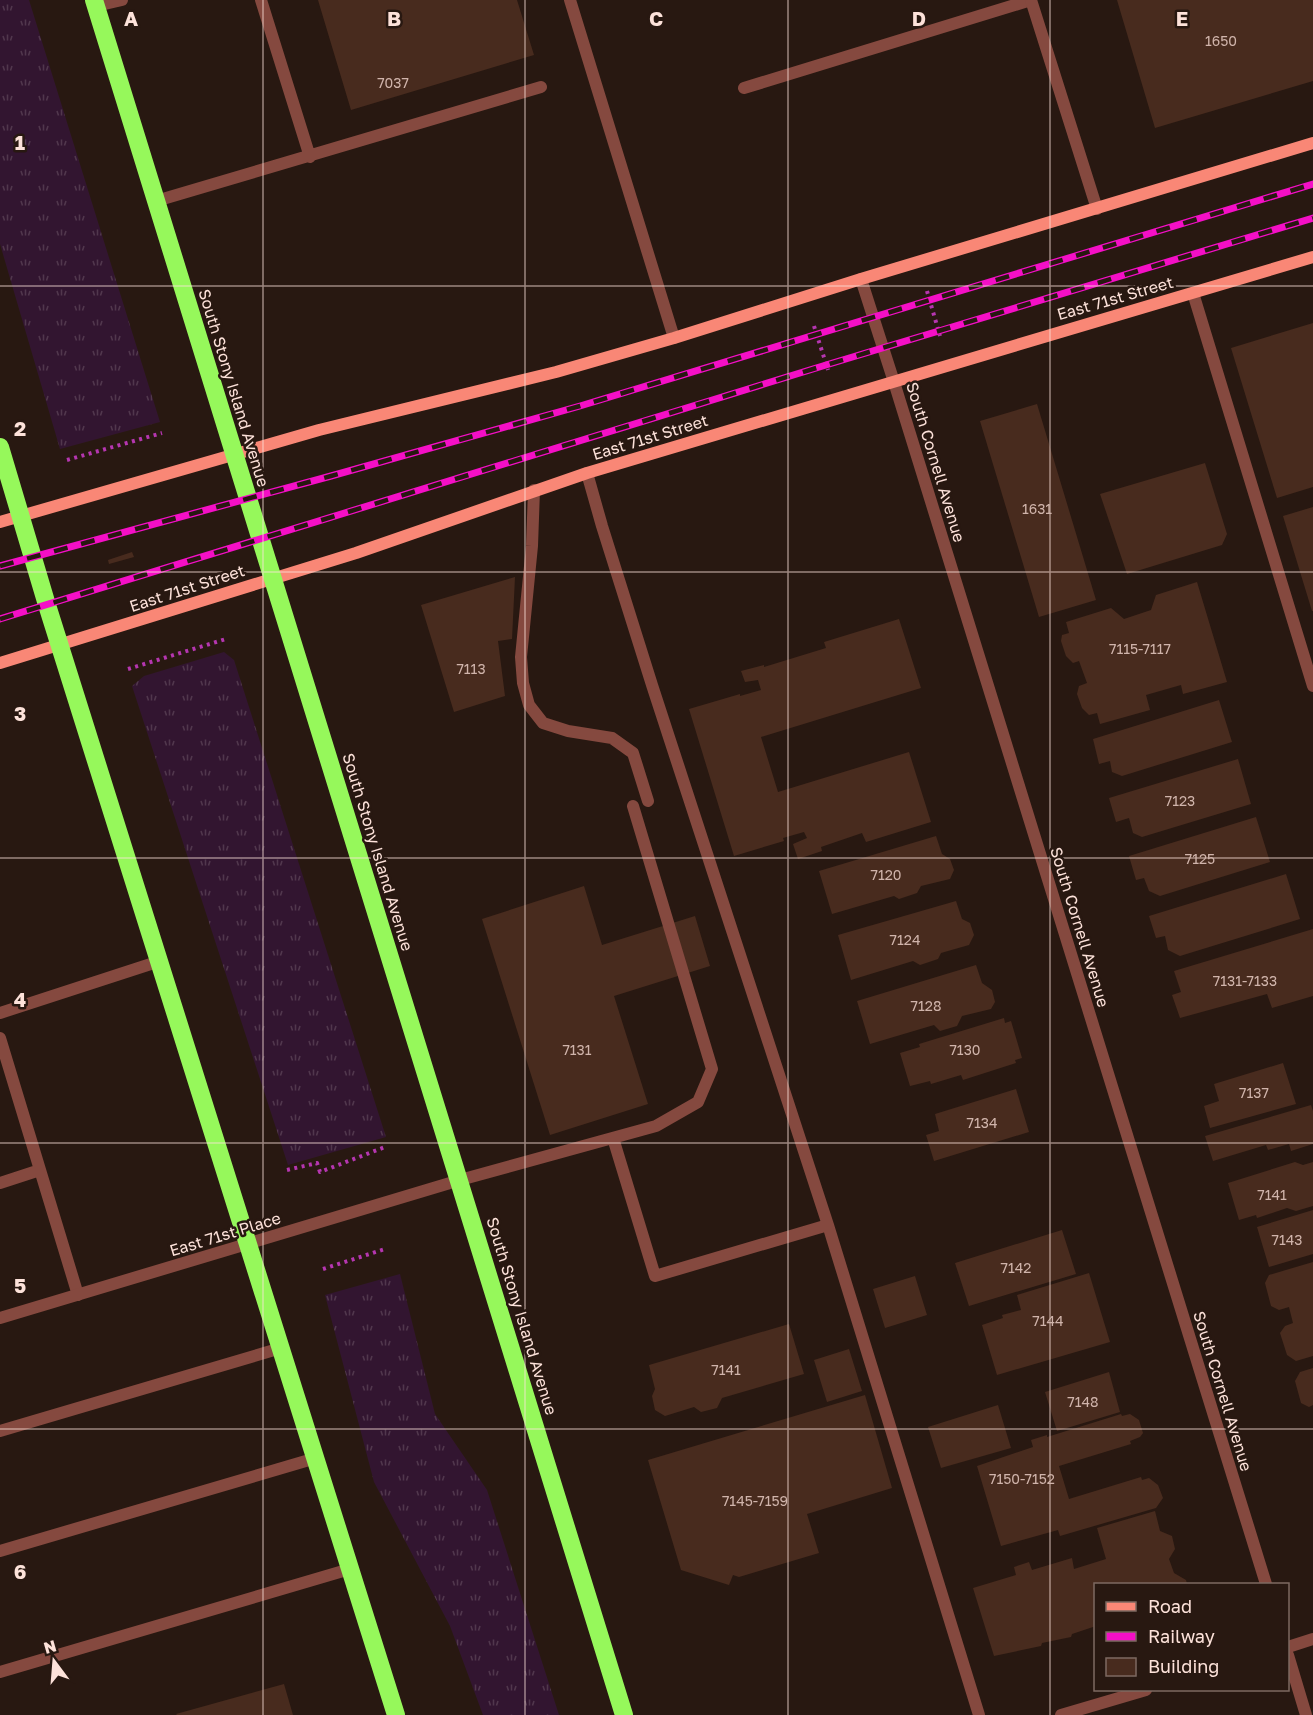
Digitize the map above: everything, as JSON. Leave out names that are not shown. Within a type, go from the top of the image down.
[{"type":"highway","name":"South Stony Island Avenue","points":[[95,3],[624,1715]]},
{"type":"highway","points":[[0,447],[396,1715]]},
{"type":"main road","points":[[0,522],[319,430],[556,372],[674,338],[861,279],[1313,143]]},
{"type":"main road","name":"East 71st Street","points":[[0,663],[356,553],[587,473],[1313,256]]},
{"type":"street","points":[[95,3],[122,0]]},
{"type":"street","points":[[261,0],[310,157]]},
{"type":"street","points":[[570,0],[674,338]]},
{"type":"street","points":[[744,88],[1031,0],[1097,209]]},
{"type":"street","points":[[156,201],[541,87]]},
{"type":"street","name":"South Cornell Avenue","points":[[861,279],[1266,1583]]},
{"type":"street","points":[[1193,293],[1313,686]]},
{"type":"street","points":[[587,473],[686,790],[828,1225],[979,1715]]},
{"type":"street","points":[[534,490],[532,546],[521,657],[523,683],[529,705],[543,723],[568,731],[612,738],[633,753],[648,801]]},
{"type":"street","name":"East 71st Place","points":[[0,1318],[460,1180],[656,1126],[698,1102],[712,1069],[633,806]]},
{"type":"street","points":[[0,1013],[160,961]]},
{"type":"street","points":[[0,1038],[78,1295]]},
{"type":"street","points":[[613,1138],[655,1276],[828,1225]]},
{"type":"street","points":[[0,1183],[40,1170]]},
{"type":"street","points":[[0,1431],[281,1348]]},
{"type":"street","points":[[0,1551],[316,1458]]},
{"type":"street","points":[[0,1672],[350,1569]]},
{"type":"street","points":[[1289,1646],[1313,1639]]},
{"type":"street","points":[[1289,1661],[1306,1715]]},
{"type":"street","points":[[1061,1715],[1139,1691]]},
{"type":"path","points":[[926,289],[941,341]]},
{"type":"path","points":[[813,324],[829,373]]},
{"type":"path","points":[[67,460],[162,433]]},
{"type":"path","points":[[128,669],[226,639]]},
{"type":"path","points":[[287,1170],[317,1163],[320,1172],[385,1147]]},
{"type":"path","points":[[322,1269],[385,1250]]},
{"type":"green space","points":[[0,0],[29,0],[160,422],[60,449],[0,244]]},
{"type":"green space","points":[[224,652],[234,660],[386,1137],[288,1165],[132,686],[144,676]]},
{"type":"green space","points":[[400,1274],[435,1414],[487,1490],[559,1715],[483,1715],[450,1626],[374,1482],[325,1295]]},
{"type":"building","points":[[318,0],[517,0],[534,55],[351,110]]},
{"type":"building","points":[[1117,0],[1313,0],[1313,81],[1155,128]]},
{"type":"building","points":[[1313,323],[1313,487],[1277,498],[1231,348]]},
{"type":"building","points":[[1037,404],[1096,600],[1039,617],[980,421]]},
{"type":"building","points":[[1205,463],[1227,534],[1222,545],[1127,574],[1100,494]]},
{"type":"building","points":[[1313,507],[1313,611],[1312,611],[1283,516]]},
{"type":"building","points":[[132,552],[134,557],[109,564],[108,560]]},
{"type":"building","points":[[515,577],[512,639],[498,641],[505,696],[454,712],[421,605]]},
{"type":"building","points":[[1197,582],[1227,682],[1183,694],[1181,685],[1146,695],[1150,710],[1100,724],[1097,713],[1089,715],[1082,708],[1077,694],[1079,686],[1087,683],[1079,661],[1073,663],[1066,656],[1061,641],[1062,635],[1069,633],[1066,622],[1111,608],[1124,619],[1151,610],[1156,595]]},
{"type":"building","points":[[899,619],[921,688],[761,737],[778,792],[909,752],[931,822],[866,842],[862,833],[821,847],[822,851],[798,859],[793,844],[807,838],[804,832],[783,838],[784,841],[734,856],[689,709],[761,690],[758,680],[745,682],[741,671],[764,665],[764,667],[826,648],[824,642]]},
{"type":"building","points":[[1219,700],[1232,742],[1122,776],[1112,772],[1110,761],[1099,764],[1093,739]]},
{"type":"building","points":[[1238,759],[1251,804],[1142,837],[1133,833],[1129,818],[1116,822],[1109,798]]},
{"type":"building","points":[[1256,817],[1270,862],[1160,896],[1149,891],[1144,878],[1136,880],[1129,856]]},
{"type":"building","points":[[936,836],[942,854],[950,859],[954,870],[950,879],[921,886],[917,893],[899,899],[894,896],[832,914],[819,871]]},
{"type":"building","points":[[1286,874],[1300,919],[1180,956],[1168,950],[1165,936],[1156,938],[1149,916]]},
{"type":"building","points":[[584,886],[602,945],[695,916],[710,966],[614,996],[648,1104],[550,1135],[482,919]]},
{"type":"building","points":[[956,901],[962,919],[970,923],[974,935],[969,945],[941,953],[938,959],[920,965],[913,961],[851,980],[838,935]]},
{"type":"building","points":[[1313,929],[1313,996],[1272,1008],[1267,994],[1180,1018],[1172,995],[1181,992],[1174,971]]},
{"type":"building","points":[[976,965],[982,983],[992,990],[995,1002],[991,1009],[962,1016],[957,1026],[940,1031],[934,1025],[870,1044],[857,1001]]},
{"type":"building","points":[[1004,1018],[1005,1023],[1011,1021],[1022,1058],[1015,1060],[1016,1063],[963,1080],[961,1075],[931,1084],[930,1081],[910,1086],[900,1053],[920,1047],[919,1044]]},
{"type":"building","points":[[1283,1063],[1296,1104],[1210,1128],[1204,1106],[1219,1101],[1214,1084]]},
{"type":"building","points":[[1016,1089],[1029,1132],[934,1161],[926,1135],[939,1131],[935,1114]]},
{"type":"building","points":[[1311,1105],[1313,1144],[1291,1151],[1289,1144],[1268,1150],[1266,1145],[1213,1161],[1205,1136]]},
{"type":"building","points":[[1295,1162],[1303,1165],[1313,1162],[1313,1206],[1296,1211],[1287,1208],[1257,1218],[1256,1215],[1239,1220],[1228,1183]]},
{"type":"building","points":[[1313,1210],[1313,1254],[1269,1267],[1257,1227]]},
{"type":"building","points":[[1062,1230],[1076,1274],[969,1306],[955,1263]]},
{"type":"building","points":[[1313,1262],[1313,1356],[1296,1361],[1287,1355],[1280,1333],[1285,1326],[1293,1323],[1289,1307],[1279,1310],[1271,1306],[1265,1283],[1269,1275]]},
{"type":"building","points":[[1089,1273],[1110,1342],[997,1375],[982,1325],[1003,1318],[1002,1315],[1021,1310],[1017,1295]]},
{"type":"building","points":[[915,1276],[927,1315],[885,1328],[873,1289]]},
{"type":"building","points":[[789,1324],[804,1374],[722,1398],[717,1408],[701,1412],[694,1407],[665,1416],[655,1410],[652,1396],[655,1389],[649,1365]]},
{"type":"building","points":[[849,1349],[862,1391],[827,1402],[814,1360]]},
{"type":"building","points":[[1313,1368],[1313,1405],[1309,1407],[1301,1403],[1295,1381],[1300,1372]]},
{"type":"building","points":[[1109,1372],[1120,1412],[1057,1431],[1045,1392]]},
{"type":"building","points":[[865,1395],[892,1488],[807,1514],[819,1553],[739,1577],[733,1575],[729,1585],[681,1570],[648,1460]]},
{"type":"building","points":[[998,1405],[1011,1448],[941,1468],[928,1427]]},
{"type":"building","points":[[1121,1414],[1122,1416],[1130,1414],[1139,1420],[1143,1433],[1140,1437],[1130,1441],[1131,1444],[1059,1466],[1069,1499],[1141,1477],[1142,1480],[1149,1478],[1158,1485],[1163,1498],[1156,1508],[1060,1536],[1058,1530],[1001,1546],[977,1466],[1033,1447],[1031,1440]]},
{"type":"building","points":[[1155,1511],[1160,1531],[1172,1536],[1175,1549],[1169,1559],[1174,1573],[1186,1580],[1187,1583],[1094,1583],[1094,1627],[1072,1634],[1071,1637],[1042,1643],[1041,1646],[994,1656],[973,1588],[1016,1575],[1014,1567],[1029,1562],[1032,1570],[1072,1558],[1074,1569],[1106,1559],[1097,1528]]},
{"type":"building","points":[[284,1684],[293,1715],[176,1714]]},
{"type":"railway","points":[[0,566],[580,406],[1313,184]]},
{"type":"railway","points":[[0,619],[1313,218]]}]
